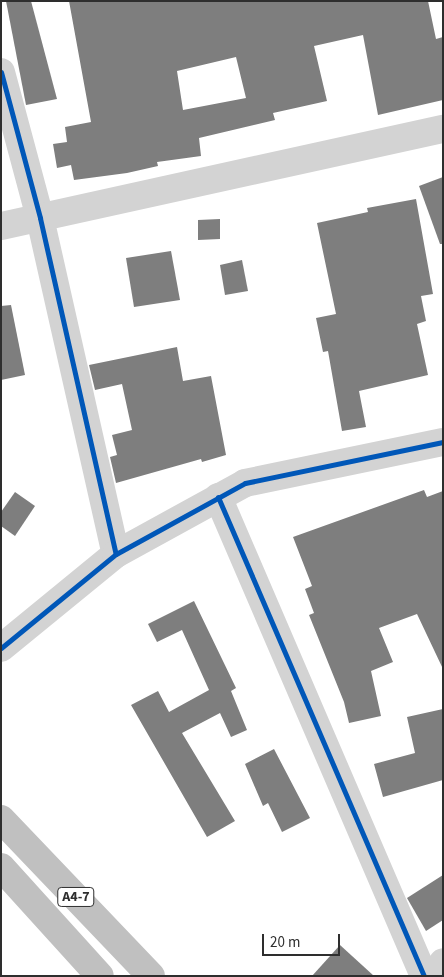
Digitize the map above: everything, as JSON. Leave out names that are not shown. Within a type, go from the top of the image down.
[{"type":"highway","name":"A4-7","points":[[1,819],[152,976]]},
{"type":"highway","name":"A4-7","points":[[1,867],[100,976]]},
{"type":"street","points":[[1,72],[40,218],[116,554]]},
{"type":"street","points":[[1,226],[443,129]]},
{"type":"street","points":[[1,648],[116,554],[245,483],[443,442]]},
{"type":"street","points":[[218,497],[424,976]]},
{"type":"street","points":[[433,976],[443,962]]},
{"type":"building","points":[[6,1],[31,1],[57,99],[26,105]]},
{"type":"building","points":[[69,1],[428,1],[436,39],[443,37],[443,100],[378,115],[363,35],[314,46],[327,101],[273,113],[275,120],[199,138],[201,156],[157,162],[158,166],[127,173],[74,180],[71,165],[57,168],[53,144],[67,142],[65,127],[91,122]],"holes":[[[236,57],[246,98],[183,110],[177,71]]]},
{"type":"building","points":[[443,177],[443,244],[440,244],[419,186]]},
{"type":"building","points":[[416,199],[433,294],[421,296],[426,321],[417,324],[428,375],[359,391],[366,427],[342,431],[328,351],[323,352],[316,318],[336,314],[317,223],[368,212],[367,208]]},
{"type":"building","points":[[220,219],[220,239],[198,240],[198,220]]},
{"type":"building","points":[[171,251],[180,300],[134,307],[126,258]]},
{"type":"building","points":[[242,260],[248,291],[225,295],[220,265]]},
{"type":"building","points":[[11,305],[25,375],[1,380],[1,306]]},
{"type":"building","points":[[177,347],[183,381],[211,376],[226,455],[202,462],[201,459],[116,483],[110,457],[117,455],[112,435],[132,430],[122,384],[95,390],[89,365]]},
{"type":"building","points":[[424,490],[427,497],[443,491],[443,669],[417,614],[379,628],[393,662],[371,671],[381,716],[349,723],[344,702],[309,615],[314,613],[305,589],[312,586],[293,537]]},
{"type":"building","points":[[15,492],[35,506],[15,536],[1,526],[1,512]]},
{"type":"building","points":[[194,601],[236,688],[231,691],[247,730],[231,737],[220,713],[182,733],[235,821],[207,837],[131,705],[158,691],[169,712],[209,690],[182,630],[157,642],[148,624]]},
{"type":"building","points":[[443,709],[443,780],[383,797],[374,764],[415,753],[407,717]]},
{"type":"building","points":[[274,749],[310,818],[282,832],[268,803],[263,806],[245,764]]},
{"type":"building","points":[[443,875],[443,920],[426,931],[407,898]]},
{"type":"building","points":[[340,945],[374,976],[312,976]]},
{"type":"cycle path","points":[[1,72],[40,218],[116,554]]},
{"type":"cycle path","points":[[1,648],[116,554],[245,483],[443,442]]},
{"type":"cycle path","points":[[218,497],[424,976]]}]
